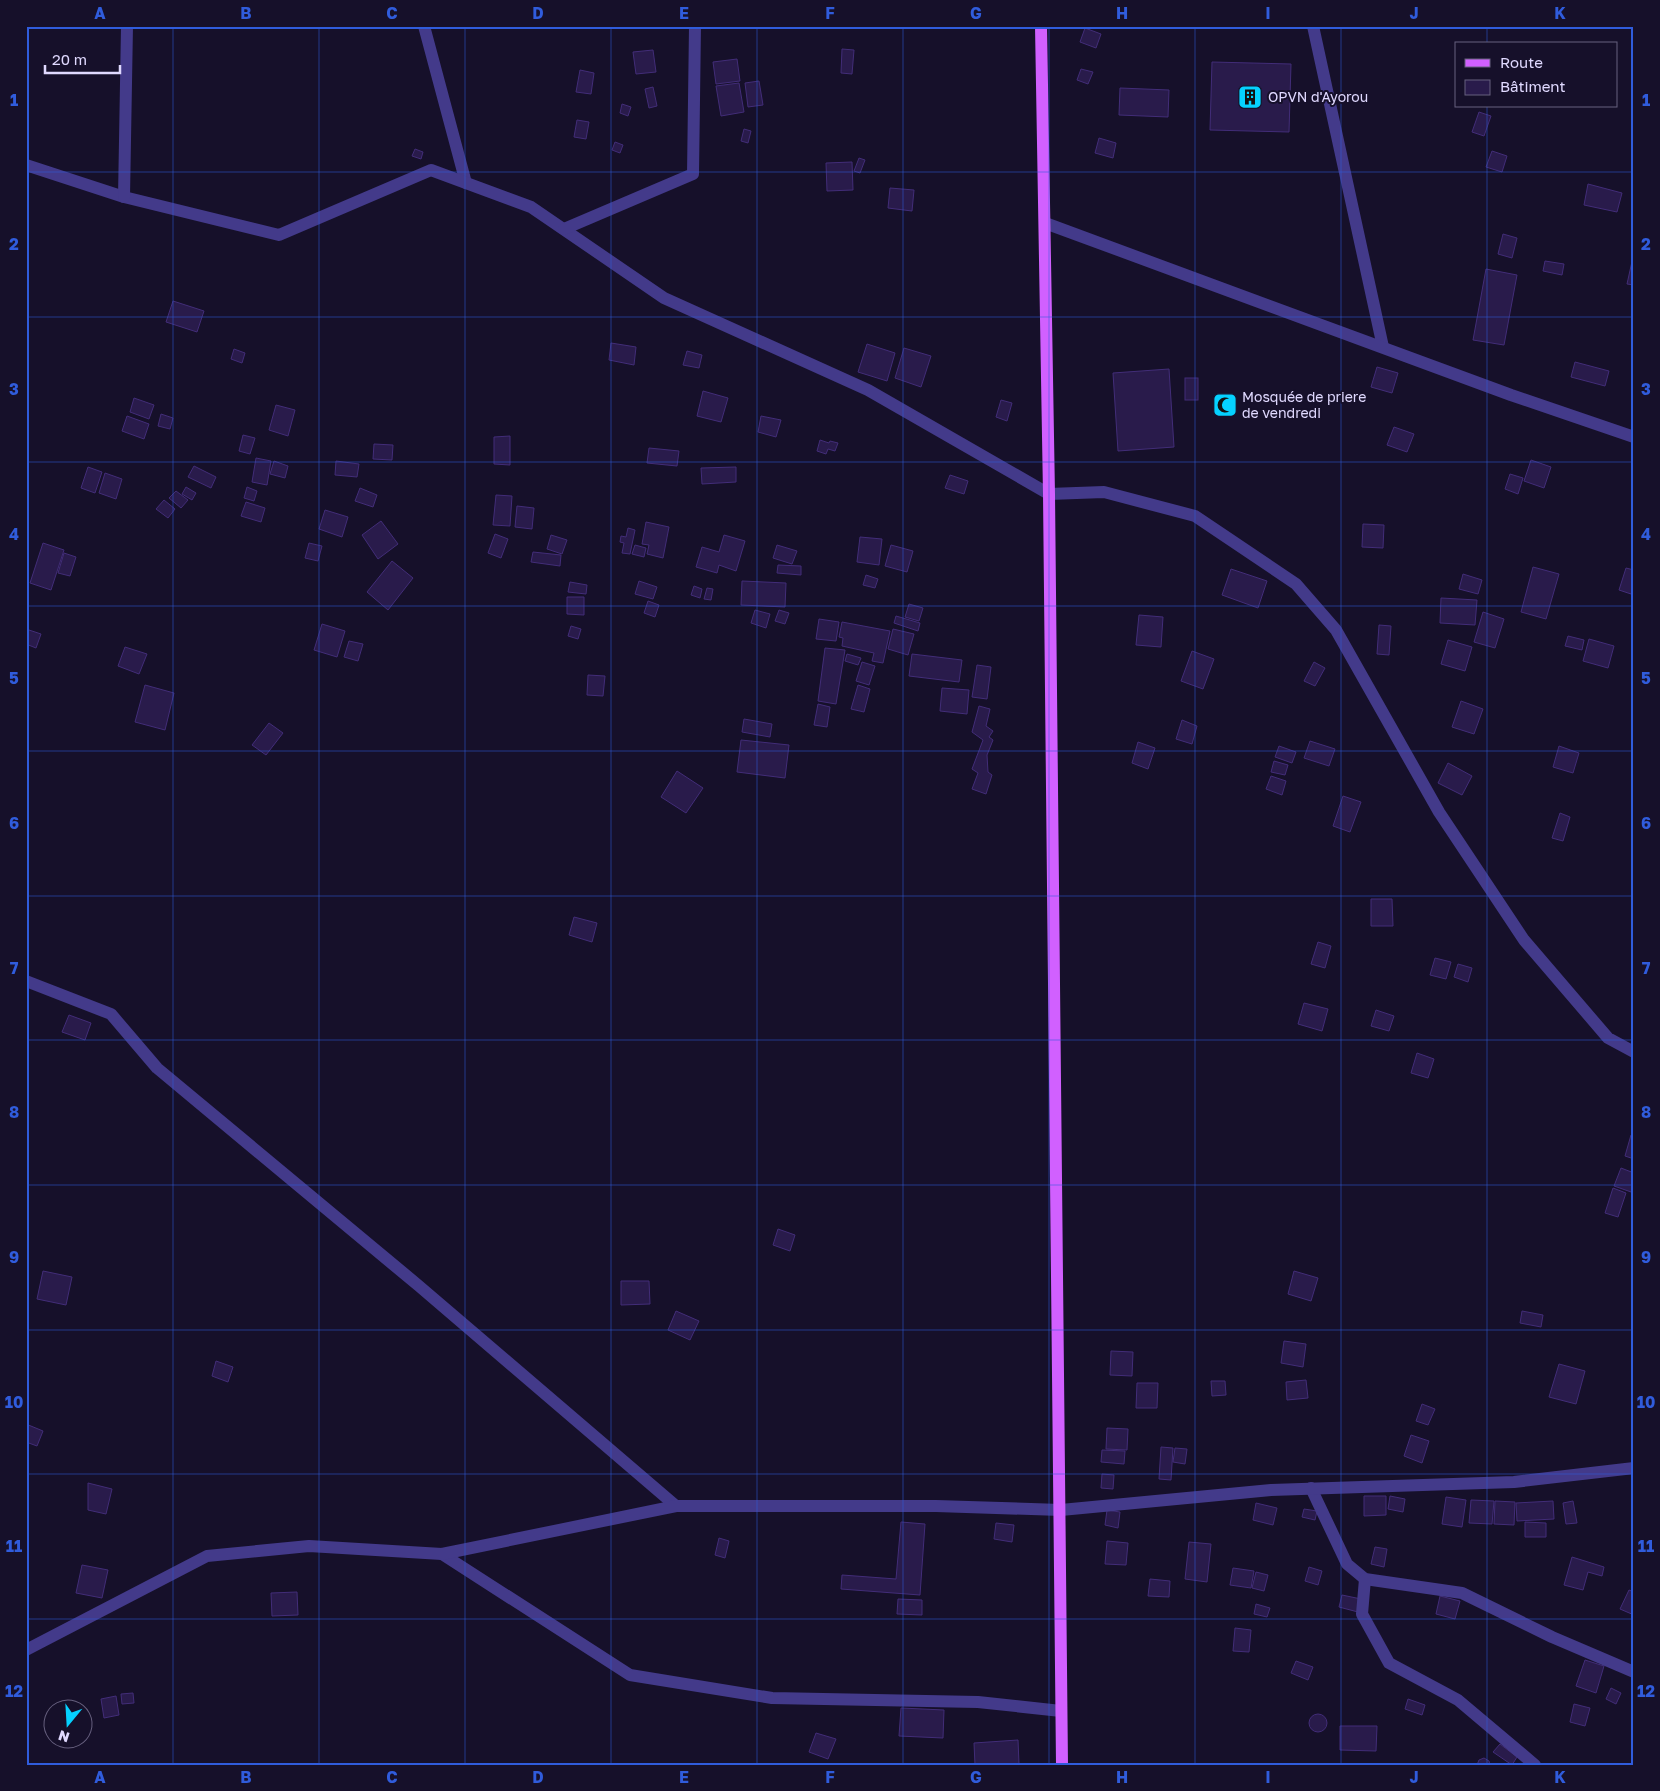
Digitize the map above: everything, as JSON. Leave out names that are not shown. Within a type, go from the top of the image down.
[{"type":"main road","points":[[1041,26],[1049,494],[1061,1510],[1062,1765]]},
{"type":"street","points":[[124,197],[127,26]]},
{"type":"street","points":[[424,26],[466,182]]},
{"type":"street","points":[[564,229],[693,174],[695,26]]},
{"type":"street","points":[[1314,26],[1383,348]]},
{"type":"street","points":[[26,165],[124,197],[280,235],[431,170],[531,207],[664,298],[868,390],[1049,494],[1104,492],[1195,516],[1296,584],[1336,630],[1439,812],[1524,940],[1608,1038],[1634,1052]]},
{"type":"street","points":[[1045,223],[1511,395],[1634,437]]},
{"type":"street","points":[[26,981],[111,1014],[157,1068],[419,1286],[676,1506]]},
{"type":"street","points":[[26,1650],[207,1556],[309,1546],[442,1554],[676,1506],[936,1506],[1061,1510],[1271,1490],[1514,1482],[1634,1468]]},
{"type":"street","points":[[1311,1488],[1348,1564],[1365,1579],[1462,1593],[1552,1637],[1634,1672]]},
{"type":"street","points":[[442,1554],[630,1675],[772,1698],[978,1702],[1061,1711]]},
{"type":"street","points":[[1365,1579],[1362,1614],[1389,1663],[1458,1700],[1534,1765]]},
{"type":"building","points":[[1085,28],[1101,34],[1096,48],[1080,42]]},
{"type":"building","points":[[842,49],[854,50],[852,74],[841,73]]},
{"type":"building","points":[[653,50],[656,72],[636,74],[633,52]]},
{"type":"building","points":[[737,59],[740,81],[716,84],[713,62]]},
{"type":"building","name":"OPVN d'Ayorou","points":[[1212,62],[1291,64],[1289,132],[1210,130]]},
{"type":"building","points":[[1081,69],[1093,72],[1088,84],[1077,80]]},
{"type":"building","points":[[580,70],[594,73],[591,94],[576,92]]},
{"type":"building","points":[[759,81],[763,105],[748,107],[745,83]]},
{"type":"building","points":[[739,83],[744,112],[721,116],[716,86]]},
{"type":"building","points":[[653,87],[657,106],[649,108],[645,89]]},
{"type":"building","points":[[1120,88],[1169,90],[1168,117],[1119,115]]},
{"type":"building","points":[[622,104],[631,107],[628,116],[620,113]]},
{"type":"building","points":[[1479,112],[1491,116],[1484,136],[1472,132]]},
{"type":"building","points":[[577,120],[589,122],[586,139],[574,137]]},
{"type":"building","points":[[744,129],[751,131],[748,143],[741,141]]},
{"type":"building","points":[[1099,138],[1116,143],[1113,158],[1095,153]]},
{"type":"building","points":[[615,142],[623,145],[620,153],[612,150]]},
{"type":"building","points":[[415,149],[423,152],[421,159],[412,156]]},
{"type":"building","points":[[1492,151],[1507,156],[1502,172],[1486,167]]},
{"type":"building","points":[[859,158],[865,160],[860,173],[854,171]]},
{"type":"building","points":[[852,162],[853,190],[827,191],[826,163]]},
{"type":"building","points":[[1588,184],[1622,193],[1617,212],[1584,205]]},
{"type":"building","points":[[890,188],[914,190],[912,211],[888,208]]},
{"type":"building","points":[[1503,234],[1517,238],[1512,258],[1498,254]]},
{"type":"building","points":[[1634,258],[1634,285],[1627,284]]},
{"type":"building","points":[[1545,261],[1564,264],[1562,275],[1543,271]]},
{"type":"building","points":[[1486,269],[1517,275],[1504,345],[1473,340]]},
{"type":"building","points":[[173,301],[204,311],[197,332],[166,322]]},
{"type":"building","points":[[611,343],[636,347],[634,365],[609,360]]},
{"type":"building","points":[[867,344],[895,353],[887,381],[858,372]]},
{"type":"building","points":[[904,348],[931,356],[921,387],[895,378]]},
{"type":"building","points":[[234,349],[245,353],[242,363],[231,359]]},
{"type":"building","points":[[687,351],[702,355],[699,368],[683,365]]},
{"type":"building","points":[[1575,362],[1609,371],[1605,386],[1571,377]]},
{"type":"building","points":[[1377,367],[1398,373],[1392,393],[1371,387]]},
{"type":"building","points":[[1169,369],[1174,447],[1118,451],[1113,373]]},
{"type":"building","points":[[1185,378],[1198,378],[1198,400],[1185,400]]},
{"type":"building","points":[[703,391],[728,398],[721,422],[697,416]]},
{"type":"building","points":[[134,398],[154,405],[149,419],[130,412]]},
{"type":"building","points":[[1001,400],[1012,403],[1007,421],[996,417]]},
{"type":"building","points":[[276,405],[295,410],[288,436],[269,430]]},
{"type":"building","points":[[161,414],[173,418],[170,429],[158,426]]},
{"type":"building","points":[[127,416],[149,424],[144,439],[122,431]]},
{"type":"building","points":[[761,416],[781,420],[776,437],[758,432]]},
{"type":"building","points":[[1394,427],[1414,434],[1407,452],[1387,445]]},
{"type":"building","points":[[243,435],[255,438],[250,454],[239,451]]},
{"type":"building","points":[[510,436],[510,465],[494,464],[494,437]]},
{"type":"building","points":[[820,440],[838,443],[835,451],[828,449],[826,454],[817,451]]},
{"type":"building","points":[[374,444],[393,445],[392,460],[373,459]]},
{"type":"building","points":[[649,448],[679,451],[677,466],[647,463]]},
{"type":"building","points":[[256,458],[271,461],[267,485],[252,482]]},
{"type":"building","points":[[1531,460],[1551,467],[1544,488],[1524,481]]},
{"type":"building","points":[[274,461],[288,466],[285,478],[270,474]]},
{"type":"building","points":[[336,461],[359,464],[357,477],[335,475]]},
{"type":"building","points":[[194,466],[216,477],[211,488],[188,477]]},
{"type":"building","points":[[88,467],[102,472],[95,493],[81,488]]},
{"type":"building","points":[[736,467],[736,482],[702,484],[701,468]]},
{"type":"building","points":[[105,473],[122,479],[116,499],[99,493]]},
{"type":"building","points":[[1510,474],[1523,478],[1518,494],[1505,489]]},
{"type":"building","points":[[950,475],[968,481],[964,494],[945,488]]},
{"type":"building","points":[[186,487],[196,493],[192,500],[182,494]]},
{"type":"building","points":[[247,487],[257,491],[254,501],[244,498]]},
{"type":"building","points":[[360,488],[377,495],[373,507],[355,501]]},
{"type":"building","points":[[176,491],[188,500],[181,508],[169,498]]},
{"type":"building","points":[[496,495],[512,496],[510,526],[493,525]]},
{"type":"building","points":[[164,500],[175,509],[168,518],[156,509]]},
{"type":"building","points":[[246,502],[265,508],[261,522],[241,516]]},
{"type":"building","points":[[517,506],[534,508],[532,529],[515,527]]},
{"type":"building","points":[[325,510],[348,517],[342,537],[319,529]]},
{"type":"building","points":[[381,521],[398,544],[378,559],[362,535]]},
{"type":"building","points":[[646,522],[669,527],[663,558],[647,554],[649,545],[642,544]]},
{"type":"building","points":[[1363,524],[1384,525],[1383,548],[1362,547]]},
{"type":"building","points":[[628,528],[635,530],[630,554],[622,553],[624,543],[620,542],[621,536],[626,537]]},
{"type":"building","points":[[495,534],[508,539],[501,558],[488,553]]},
{"type":"building","points":[[551,535],[567,540],[562,554],[547,549]]},
{"type":"building","points":[[724,535],[745,541],[736,571],[719,565],[717,573],[696,567],[702,547],[719,552]]},
{"type":"building","points":[[860,537],[882,539],[879,565],[857,562]]},
{"type":"building","points":[[43,543],[64,550],[51,590],[30,583]]},
{"type":"building","points":[[309,543],[322,546],[318,561],[305,558]]},
{"type":"building","points":[[635,545],[646,548],[644,557],[632,554]]},
{"type":"building","points":[[777,545],[797,551],[792,564],[773,558]]},
{"type":"building","points":[[891,545],[913,551],[907,572],[885,566]]},
{"type":"building","points":[[533,552],[561,555],[560,566],[531,562]]},
{"type":"building","points":[[64,553],[76,557],[70,576],[58,573]]},
{"type":"building","points":[[392,561],[413,578],[388,610],[367,592]]},
{"type":"building","points":[[778,565],[801,566],[801,575],[777,573]]},
{"type":"building","points":[[1533,567],[1559,574],[1546,619],[1521,612]]},
{"type":"building","points":[[1626,568],[1634,570],[1634,586],[1631,594],[1619,590]]},
{"type":"building","points":[[1231,569],[1267,581],[1258,608],[1222,595]]},
{"type":"building","points":[[1463,574],[1482,580],[1478,594],[1459,589]]},
{"type":"building","points":[[866,575],[878,579],[875,588],[863,585]]},
{"type":"building","points":[[639,581],[657,587],[653,599],[635,594]]},
{"type":"building","points":[[742,581],[786,583],[785,607],[741,605]]},
{"type":"building","points":[[570,582],[587,585],[586,594],[568,592]]},
{"type":"building","points":[[694,586],[702,589],[700,598],[691,595]]},
{"type":"building","points":[[707,588],[713,589],[711,600],[704,599]]},
{"type":"building","points":[[567,597],[584,597],[584,615],[567,614]]},
{"type":"building","points":[[1441,598],[1477,600],[1475,625],[1440,623]]},
{"type":"building","points":[[648,601],[659,605],[655,617],[644,613]]},
{"type":"building","points":[[909,604],[923,608],[919,621],[905,617]]},
{"type":"building","points":[[755,610],[770,614],[766,628],[751,623]]},
{"type":"building","points":[[779,610],[789,613],[785,624],[775,621]]},
{"type":"building","points":[[1483,612],[1504,619],[1495,648],[1474,642]]},
{"type":"building","points":[[1139,615],[1163,617],[1161,647],[1136,645]]},
{"type":"building","points":[[896,616],[920,623],[918,631],[894,623]]},
{"type":"building","points":[[819,619],[839,622],[836,641],[816,639]]},
{"type":"building","points":[[842,622],[890,631],[883,663],[872,661],[874,653],[842,646],[843,638],[839,637]]},
{"type":"building","points":[[322,624],[345,631],[337,657],[314,650]]},
{"type":"building","points":[[1379,625],[1391,626],[1389,655],[1377,654]]},
{"type":"building","points":[[571,626],[581,629],[578,639],[568,636]]},
{"type":"building","points":[[26,629],[41,634],[36,648],[26,644]]},
{"type":"building","points":[[893,629],[914,634],[908,655],[888,649]]},
{"type":"building","points":[[1568,636],[1584,640],[1582,650],[1565,646]]},
{"type":"building","points":[[1589,639],[1614,646],[1608,668],[1583,661]]},
{"type":"building","points":[[1448,640],[1472,647],[1465,671],[1441,664]]},
{"type":"building","points":[[349,641],[363,644],[358,661],[344,657]]},
{"type":"building","points":[[125,647],[147,654],[139,674],[118,666]]},
{"type":"building","points":[[825,648],[845,650],[836,704],[818,701]]},
{"type":"building","points":[[1192,651],[1214,659],[1203,689],[1181,681]]},
{"type":"building","points":[[847,654],[861,658],[858,665],[845,661]]},
{"type":"building","points":[[912,654],[962,660],[959,682],[909,676]]},
{"type":"building","points":[[862,662],[875,666],[869,685],[856,681]]},
{"type":"building","points":[[1314,662],[1325,668],[1315,686],[1304,681]]},
{"type":"building","points":[[977,665],[991,667],[987,699],[972,697]]},
{"type":"building","points":[[588,675],[605,676],[603,696],[587,695]]},
{"type":"building","points":[[145,685],[174,693],[165,730],[135,722]]},
{"type":"building","points":[[858,685],[870,689],[864,712],[851,709]]},
{"type":"building","points":[[942,688],[969,690],[967,714],[940,711]]},
{"type":"building","points":[[1461,701],[1483,709],[1474,734],[1452,727]]},
{"type":"building","points":[[818,704],[830,707],[827,727],[814,725]]},
{"type":"building","points":[[979,706],[990,709],[986,726],[993,731],[989,737],[993,740],[987,755],[988,772],[992,775],[986,794],[972,789],[978,773],[972,769],[983,740],[972,732]]},
{"type":"building","points":[[744,719],[772,724],[770,737],[742,732]]},
{"type":"building","points":[[1182,720],[1197,726],[1192,744],[1176,739]]},
{"type":"building","points":[[269,723],[283,733],[266,755],[252,745]]},
{"type":"building","points":[[741,740],[789,745],[785,778],[737,772]]},
{"type":"building","points":[[1310,741],[1335,749],[1329,766],[1304,758]]},
{"type":"building","points":[[1138,742],[1155,748],[1148,769],[1132,763]]},
{"type":"building","points":[[1279,746],[1296,752],[1292,763],[1275,757]]},
{"type":"building","points":[[1559,746],[1579,753],[1573,773],[1553,767]]},
{"type":"building","points":[[1274,761],[1288,765],[1285,775],[1271,772]]},
{"type":"building","points":[[1448,763],[1472,776],[1462,795],[1438,783]]},
{"type":"building","points":[[677,771],[703,788],[686,813],[661,797]]},
{"type":"building","points":[[1271,776],[1286,781],[1282,795],[1266,789]]},
{"type":"building","points":[[1343,796],[1361,802],[1350,832],[1333,826]]},
{"type":"building","points":[[1560,813],[1570,817],[1563,841],[1552,838]]},
{"type":"building","points":[[1371,899],[1392,899],[1393,926],[1371,926]]},
{"type":"building","points":[[574,917],[597,923],[592,942],[569,935]]},
{"type":"building","points":[[1318,942],[1331,946],[1325,968],[1311,964]]},
{"type":"building","points":[[1435,958],[1451,962],[1446,979],[1430,975]]},
{"type":"building","points":[[1458,964],[1472,968],[1468,982],[1454,977]]},
{"type":"building","points":[[1304,1003],[1328,1009],[1322,1031],[1298,1024]]},
{"type":"building","points":[[1376,1010],[1394,1016],[1389,1031],[1371,1026]]},
{"type":"building","points":[[69,1015],[91,1023],[85,1040],[62,1032]]},
{"type":"building","points":[[1417,1053],[1434,1059],[1428,1078],[1411,1073]]},
{"type":"building","points":[[1631,1135],[1634,1136],[1634,1159],[1625,1156]]},
{"type":"building","points":[[1621,1168],[1634,1173],[1634,1193],[1614,1186]]},
{"type":"building","points":[[1613,1188],[1626,1193],[1618,1217],[1605,1213]]},
{"type":"building","points":[[778,1229],[795,1235],[790,1251],[773,1245]]},
{"type":"building","points":[[43,1271],[72,1277],[66,1305],[37,1299]]},
{"type":"building","points":[[1294,1271],[1318,1278],[1311,1301],[1288,1294]]},
{"type":"building","points":[[621,1281],[649,1281],[650,1304],[621,1305]]},
{"type":"building","points":[[676,1311],[699,1321],[690,1340],[668,1330]]},
{"type":"building","points":[[1522,1311],[1543,1315],[1541,1327],[1520,1323]]},
{"type":"building","points":[[1284,1341],[1306,1344],[1303,1367],[1281,1363]]},
{"type":"building","points":[[1111,1351],[1133,1352],[1132,1376],[1110,1375]]},
{"type":"building","points":[[216,1361],[233,1367],[228,1382],[212,1376]]},
{"type":"building","points":[[1559,1364],[1585,1371],[1576,1404],[1549,1397]]},
{"type":"building","points":[[1306,1380],[1308,1398],[1287,1400],[1286,1382]]},
{"type":"building","points":[[1211,1381],[1225,1381],[1226,1395],[1212,1396]]},
{"type":"building","points":[[1137,1383],[1158,1383],[1157,1408],[1136,1408]]},
{"type":"building","points":[[1422,1404],[1435,1409],[1428,1425],[1416,1421]]},
{"type":"building","points":[[26,1424],[43,1431],[37,1446],[26,1442]]},
{"type":"building","points":[[1107,1428],[1128,1429],[1127,1450],[1106,1449]]},
{"type":"building","points":[[1411,1435],[1429,1441],[1422,1463],[1404,1456]]},
{"type":"building","points":[[1161,1447],[1173,1448],[1171,1480],[1159,1479]]},
{"type":"building","points":[[1175,1448],[1187,1449],[1185,1464],[1173,1462]]},
{"type":"building","points":[[1102,1450],[1125,1451],[1124,1464],[1101,1462]]},
{"type":"building","points":[[1102,1474],[1114,1475],[1113,1489],[1101,1488]]},
{"type":"building","points":[[88,1483],[112,1489],[106,1514],[88,1510]]},
{"type":"building","points":[[1364,1496],[1386,1496],[1386,1515],[1364,1516]]},
{"type":"building","points":[[1390,1496],[1405,1499],[1403,1512],[1388,1509]]},
{"type":"building","points":[[1446,1497],[1466,1500],[1462,1527],[1442,1524]]},
{"type":"building","points":[[1471,1500],[1494,1501],[1492,1524],[1469,1523]]},
{"type":"building","points":[[1495,1501],[1515,1502],[1514,1525],[1494,1524]]},
{"type":"building","points":[[1553,1501],[1554,1519],[1517,1521],[1516,1503]]},
{"type":"building","points":[[1573,1501],[1577,1523],[1566,1524],[1563,1503]]},
{"type":"building","points":[[1256,1503],[1277,1508],[1273,1525],[1253,1520]]},
{"type":"building","points":[[1304,1509],[1317,1511],[1315,1520],[1302,1517]]},
{"type":"building","points":[[1107,1510],[1120,1512],[1118,1528],[1105,1525]]},
{"type":"building","points":[[901,1522],[925,1524],[920,1595],[841,1589],[842,1575],[896,1579]]},
{"type":"building","points":[[1525,1522],[1546,1523],[1546,1537],[1525,1537]]},
{"type":"building","points":[[996,1523],[1014,1525],[1012,1542],[994,1539]]},
{"type":"building","points":[[719,1538],[729,1541],[725,1558],[715,1555]]},
{"type":"building","points":[[1107,1541],[1128,1543],[1126,1565],[1105,1564]]},
{"type":"building","points":[[1189,1542],[1211,1544],[1207,1582],[1185,1579]]},
{"type":"building","points":[[1375,1547],[1387,1549],[1384,1567],[1371,1564]]},
{"type":"building","points":[[1572,1557],[1604,1567],[1602,1576],[1588,1572],[1583,1590],[1564,1585]]},
{"type":"building","points":[[82,1565],[108,1570],[102,1598],[76,1593]]},
{"type":"building","points":[[1309,1567],[1322,1571],[1318,1585],[1305,1581]]},
{"type":"building","points":[[1233,1568],[1254,1571],[1251,1588],[1230,1585]]},
{"type":"building","points":[[1256,1572],[1268,1575],[1264,1591],[1252,1588]]},
{"type":"building","points":[[1150,1579],[1170,1581],[1169,1597],[1148,1596]]},
{"type":"building","points":[[1629,1590],[1634,1592],[1634,1615],[1620,1609]]},
{"type":"building","points":[[297,1592],[298,1615],[272,1616],[271,1593]]},
{"type":"building","points":[[1342,1595],[1361,1599],[1358,1612],[1339,1607]]},
{"type":"building","points":[[1440,1596],[1460,1601],[1455,1619],[1436,1614]]},
{"type":"building","points":[[898,1599],[922,1600],[922,1615],[897,1614]]},
{"type":"building","points":[[1256,1604],[1270,1608],[1267,1617],[1254,1614]]},
{"type":"building","points":[[1235,1628],[1251,1630],[1249,1652],[1233,1651]]},
{"type":"building","points":[[1585,1660],[1604,1666],[1596,1693],[1576,1686]]},
{"type":"building","points":[[1296,1661],[1313,1667],[1308,1680],[1291,1673]]},
{"type":"building","points":[[1611,1688],[1621,1693],[1616,1704],[1606,1699]]},
{"type":"building","points":[[133,1693],[134,1703],[122,1704],[121,1694]]},
{"type":"building","points":[[116,1696],[119,1715],[104,1718],[101,1699]]},
{"type":"building","points":[[1408,1699],[1425,1705],[1422,1715],[1405,1709]]},
{"type":"building","points":[[1574,1704],[1590,1708],[1585,1726],[1570,1722]]},
{"type":"building","points":[[901,1708],[944,1710],[943,1738],[899,1736]]},
{"type":"building","points":[[1318,1714],[1324,1717],[1327,1723],[1324,1729],[1318,1732],[1312,1729],[1309,1723],[1312,1717]]},
{"type":"building","points":[[1340,1726],[1377,1726],[1376,1751],[1340,1750]]},
{"type":"building","points":[[816,1733],[836,1739],[828,1759],[809,1752]]},
{"type":"building","points":[[1018,1740],[1019,1764],[975,1765],[974,1743]]},
{"type":"building","points":[[1500,1744],[1517,1757],[1512,1765],[1493,1752]]},
{"type":"building","points":[[1484,1758],[1489,1761],[1490,1765],[1477,1765],[1479,1760]]},
{"type":"place","name":"OPVN d'Ayorou","points":[[1250,97]]},
{"type":"place","name":"Mosquée de priere de vendredi","points":[[1225,405]]}]
